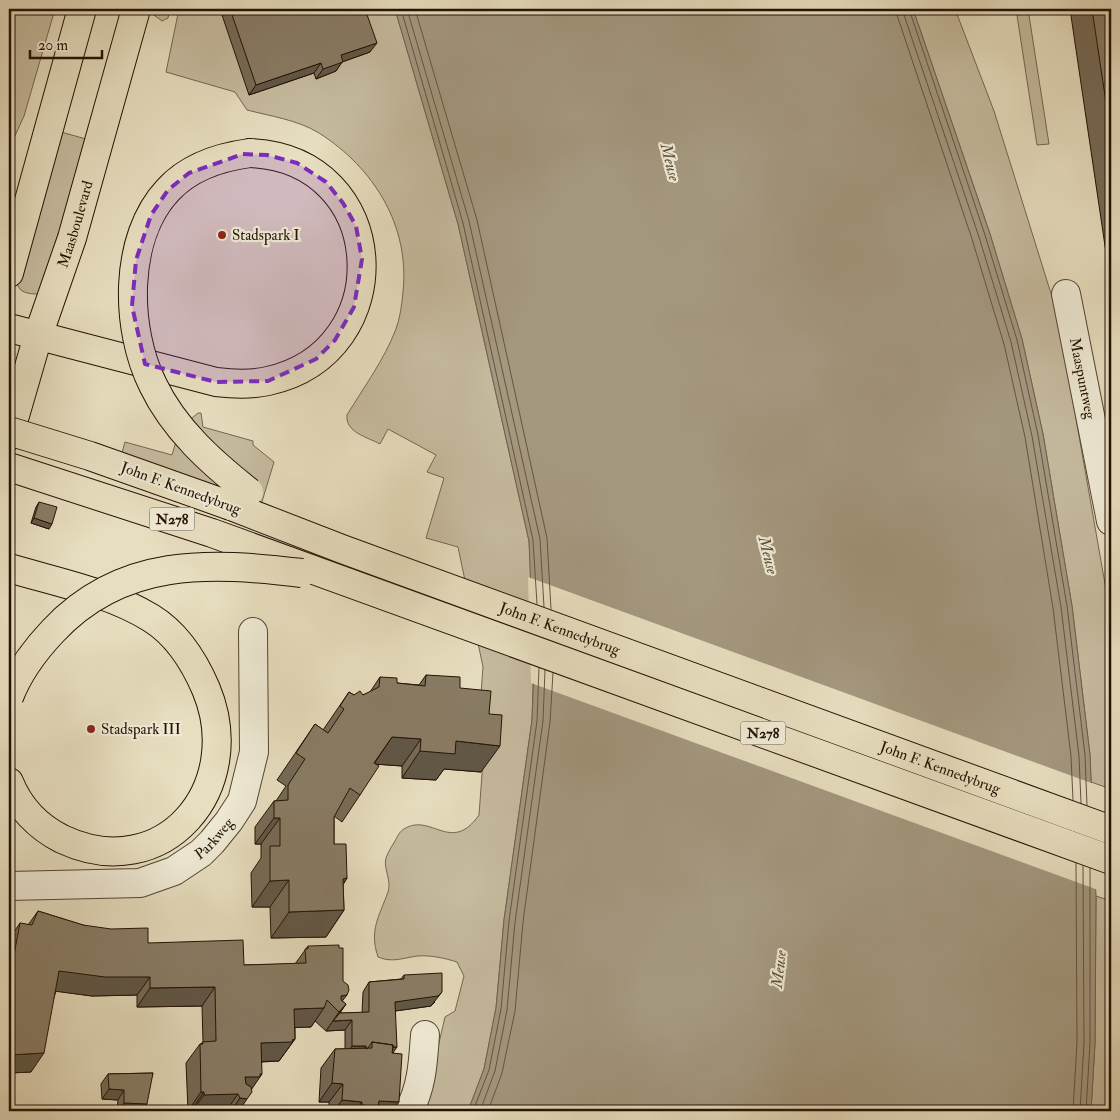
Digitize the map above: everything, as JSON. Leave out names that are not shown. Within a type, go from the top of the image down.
[{"type":"main road","points":[[9,273],[16,225],[82,9]]},
{"type":"main road","name":"Maasboulevard","points":[[9,436],[38,336],[72,238],[136,9]]},
{"type":"main road","points":[[9,328],[38,336],[216,382],[230,384],[252,384],[282,377],[307,365],[325,351],[343,330],[358,295],[362,259],[356,226],[343,203],[326,182],[313,173],[297,164],[277,157],[250,153],[222,158],[189,173],[168,190],[158,202],[145,229],[134,275],[132,306],[137,337],[153,385],[191,441],[248,492],[342,549]]},
{"type":"main road","points":[[9,370],[13,419]]},
{"type":"main road","name":"John F. Kennedybrug","points":[[13,419],[120,466],[1111,830]]},
{"type":"main road","name":"John F. Kennedybrug","points":[[9,467],[212,533],[1111,860]]},
{"type":"main road","points":[[9,697],[19,673],[32,654],[58,625],[94,597],[123,582],[161,571],[209,565],[245,566],[333,577]]},
{"type":"main road","points":[[9,591],[21,572],[108,598],[139,611],[165,628],[184,650],[202,679],[214,715],[218,738],[216,763],[204,798],[187,820],[158,840],[137,849],[115,851],[92,849],[57,836],[35,820],[20,803],[9,782]]},
{"type":"street","name":"Maaspuntweg","points":[[1066,294],[1111,521]]},
{"type":"street","name":"Parkweg","points":[[9,886],[140,883],[174,871],[201,853],[212,842],[242,801],[253,759],[255,740],[253,632]]},
{"type":"street","points":[[410,1111],[423,1073],[425,1035]]},
{"type":"highlighted area","points":[[243,154],[267,155],[297,163],[326,182],[343,203],[356,226],[362,259],[354,307],[335,340],[316,359],[268,381],[216,382],[145,364],[132,306],[136,260],[151,215],[168,190],[189,173]]},
{"type":"shaded area","points":[[9,9],[55,9],[24,116],[9,149]]},
{"type":"shaded area","points":[[152,9],[170,9],[168,18],[162,21],[151,13]]},
{"type":"shaded area","points":[[179,9],[395,9],[458,224],[529,541],[533,686],[532,720],[504,920],[496,1008],[484,1069],[468,1111],[418,1111],[435,1060],[445,1017],[455,1011],[464,976],[457,962],[427,956],[393,960],[383,959],[378,957],[374,939],[376,924],[389,888],[385,862],[390,849],[400,833],[414,825],[423,825],[450,833],[459,832],[469,826],[479,815],[486,720],[481,694],[483,667],[458,547],[426,538],[444,478],[427,472],[436,455],[388,429],[380,444],[353,430],[347,421],[347,415],[380,362],[397,325],[403,292],[404,268],[401,244],[394,222],[372,181],[339,147],[319,133],[302,125],[247,110],[235,92],[166,72]]},
{"type":"shaded area","points":[[913,9],[955,9],[994,111],[1058,316],[1111,618],[1111,789],[1091,782],[1090,755],[1072,606],[1043,434],[1022,339],[990,234]]},
{"type":"shaded area","points":[[1016,9],[1028,9],[1049,144],[1037,145]]},
{"type":"shaded area","points":[[61,132],[86,139],[50,279],[38,294],[28,293],[22,291],[17,283]]},
{"type":"shaded area","points":[[198,413],[201,413],[203,427],[253,441],[253,445],[274,462],[258,515],[116,474],[125,442],[172,455],[180,428]]},
{"type":"shaded area","points":[[1096,896],[1111,901],[1111,1111],[1091,1111],[1095,1043]]},
{"type":"water","name":"Meuse","points":[[395,9],[913,9],[990,234],[1022,339],[1043,434],[1072,606],[1090,755],[1096,896],[1095,1043],[1091,1111],[468,1111],[484,1069],[496,1008],[504,920],[532,720],[534,673],[529,541],[458,224]]},
{"type":"pier","points":[[528,577],[1094,784],[1098,890],[531,683]]},
{"type":"building","points":[[230,9],[365,9],[377,43],[341,55],[343,62],[323,69],[321,63],[256,85]]},
{"type":"building","points":[[1092,9],[1111,9],[1111,136]]},
{"type":"building","points":[[39,502],[57,507],[52,524],[34,518]]},
{"type":"building","points":[[426,675],[460,677],[460,688],[491,691],[489,714],[502,715],[500,746],[456,741],[455,754],[420,751],[421,739],[392,737],[374,763],[379,766],[360,795],[350,788],[334,817],[334,844],[346,844],[347,878],[343,879],[344,910],[289,912],[289,880],[270,881],[270,846],[280,846],[280,818],[274,818],[274,801],[288,800],[288,785],[305,759],[296,753],[315,724],[328,733],[344,709],[340,706],[349,692],[354,695],[360,691],[363,695],[379,687],[380,677],[397,678],[397,683],[425,686]]},
{"type":"building","points":[[38,911],[83,925],[111,929],[148,928],[148,943],[243,940],[244,965],[306,963],[305,949],[308,949],[308,946],[339,945],[339,948],[343,948],[343,981],[348,985],[349,990],[347,995],[341,996],[341,1000],[346,1004],[339,1012],[327,1000],[324,1008],[294,1009],[295,1039],[292,1040],[293,1042],[261,1043],[262,1074],[260,1074],[260,1077],[245,1077],[246,1084],[251,1087],[252,1092],[247,1099],[240,1098],[238,1094],[204,1095],[204,1092],[201,1092],[200,1044],[203,1044],[202,1042],[216,1041],[215,987],[150,988],[150,977],[105,977],[59,971],[44,1053],[9,1055],[9,981],[20,923],[32,925]]},
{"type":"building","points":[[442,973],[442,992],[438,996],[395,1002],[397,1047],[372,1042],[366,1049],[366,1046],[352,1046],[352,1020],[333,1021],[340,1013],[369,1012],[369,982],[404,979],[404,975]]},
{"type":"building","points":[[372,1042],[393,1045],[392,1053],[402,1054],[399,1102],[379,1101],[378,1107],[362,1105],[362,1102],[342,1100],[343,1084],[332,1083],[335,1049],[372,1048]]},
{"type":"building","points":[[153,1073],[147,1104],[124,1103],[124,1090],[109,1089],[108,1074]]},
{"type":"building","points":[[9,1106],[35,1111],[9,1111]]},
{"type":"place","name":"Stadspark I","points":[[222,235]]},
{"type":"place","name":"Stadspark III","points":[[91,729]]}]
